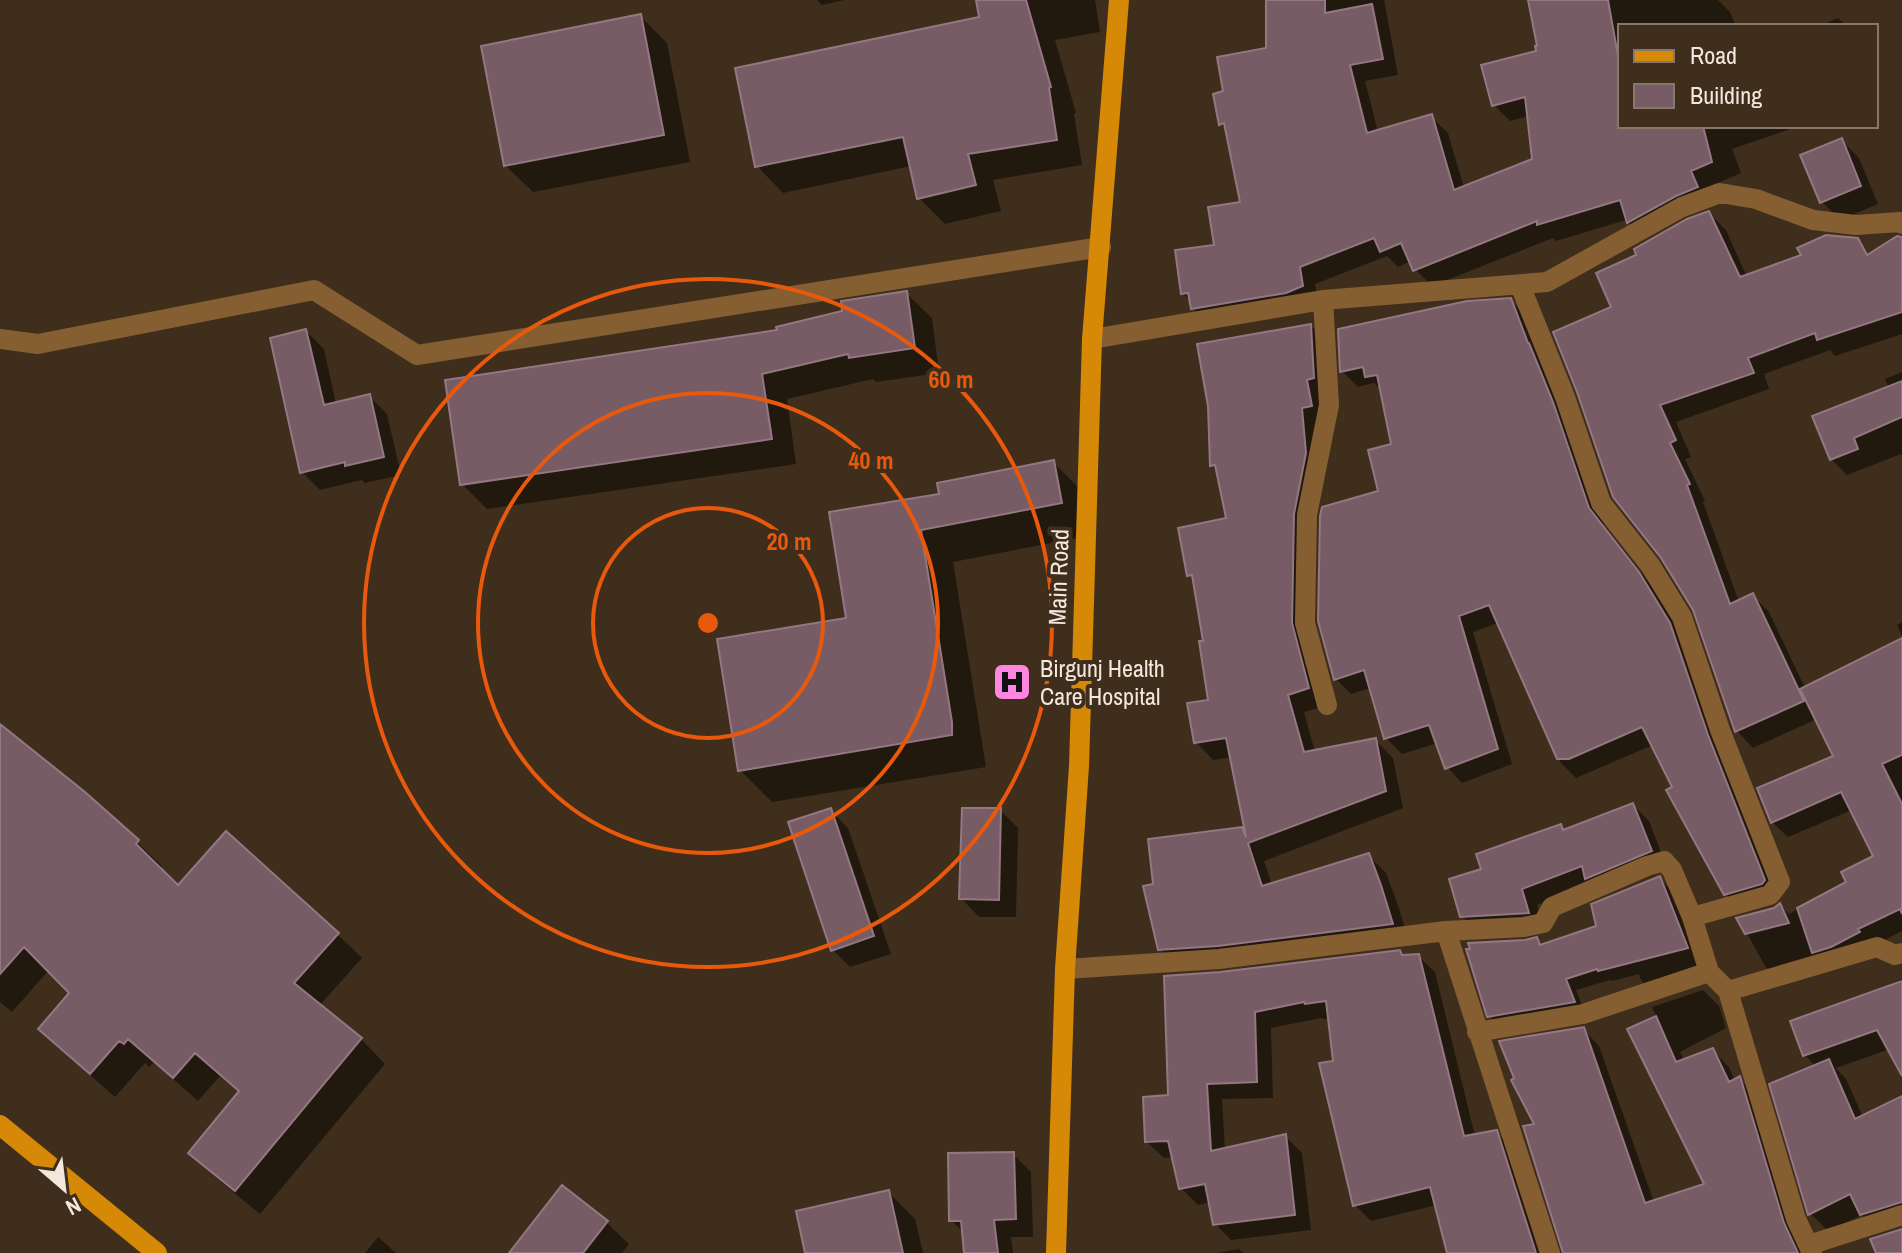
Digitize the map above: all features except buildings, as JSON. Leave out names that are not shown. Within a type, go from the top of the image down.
[{"type":"main road","name":"Main Road","points":[[1056,1253],[1065,969],[1079,766],[1092,339],[1119,0]]},
{"type":"main road","points":[[0,1125],[157,1253]]},
{"type":"street","points":[[1092,339],[1323,300],[1547,282],[1682,207],[1720,193],[1756,199],[1813,220],[1856,225],[1902,224]]},
{"type":"street","points":[[0,339],[38,344],[314,290],[417,355],[1101,247]]},
{"type":"street","points":[[1520,285],[1565,397],[1601,503],[1650,565],[1682,617],[1720,730],[1780,882],[1770,895],[1692,917]]},
{"type":"street","points":[[1323,300],[1329,405],[1307,515],[1305,623],[1327,705]]},
{"type":"street","points":[[1065,969],[1219,959],[1446,931],[1524,927],[1543,923],[1552,907],[1664,861],[1672,870],[1692,917],[1709,972],[1728,991],[1791,1204],[1810,1249],[1902,1215]]},
{"type":"street","points":[[1446,931],[1550,1253]]},
{"type":"street","points":[[1728,991],[1877,947],[1895,955],[1902,953]]},
{"type":"street","points":[[1477,1032],[1583,1014],[1709,972]]},
{"type":"place","name":"Birgunj Health Care Hospital","points":[[1012,682]]}]
